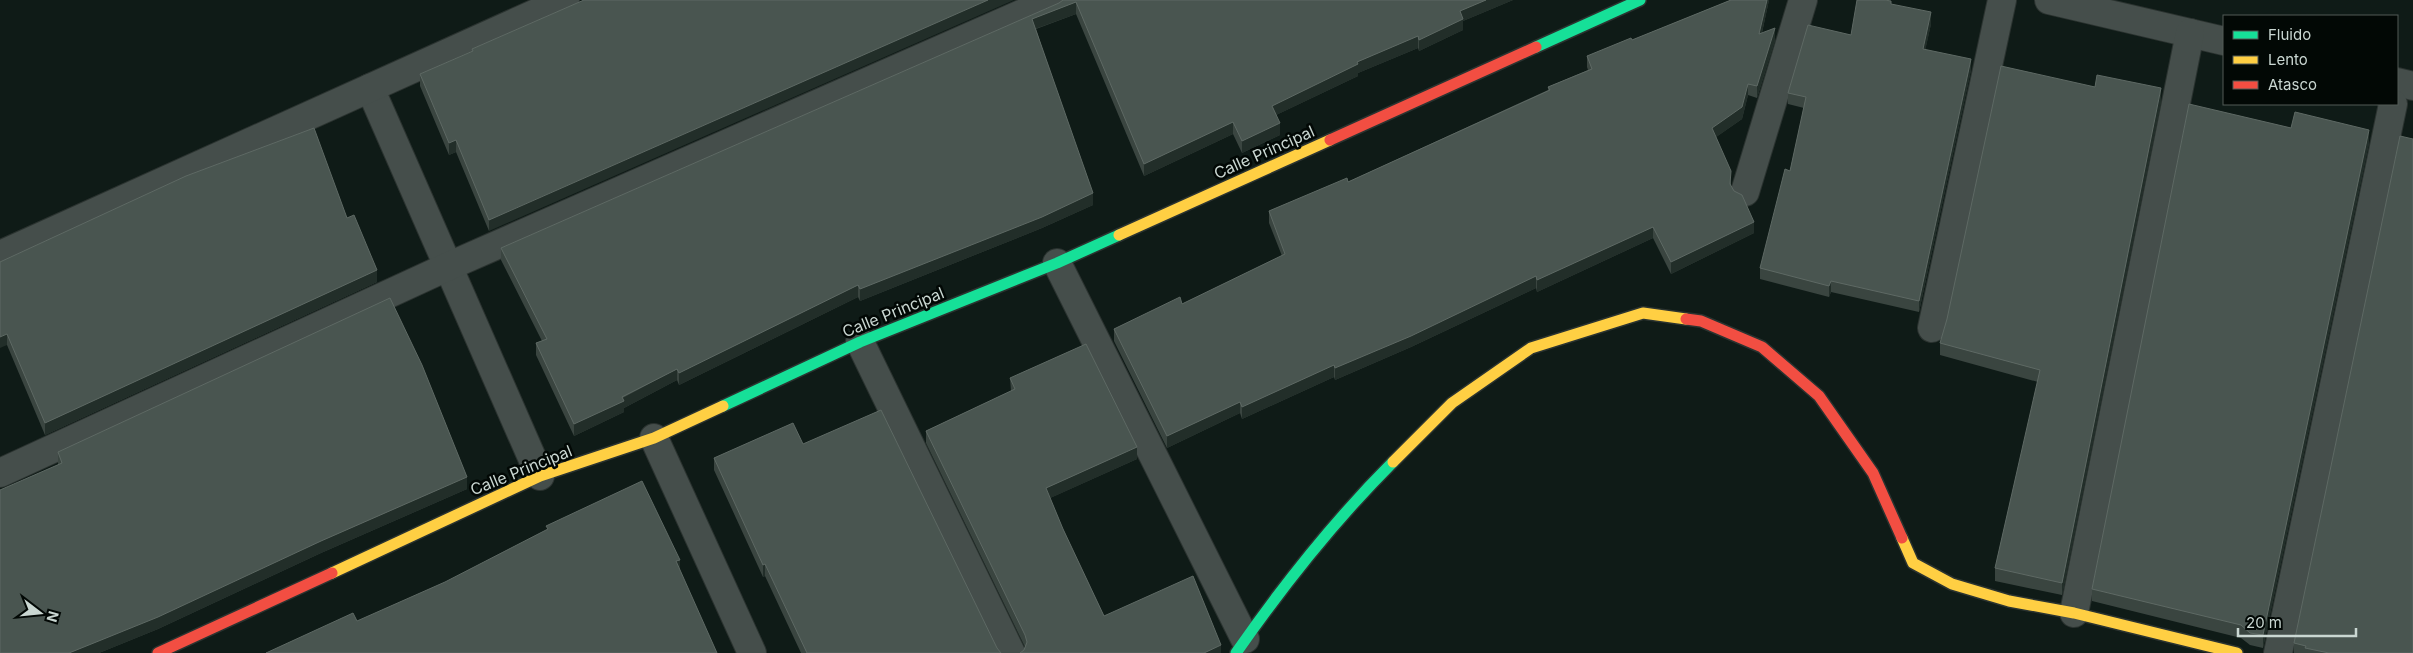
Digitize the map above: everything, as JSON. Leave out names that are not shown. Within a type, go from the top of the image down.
[{"type":"street","points":[[0,256],[565,0]]},
{"type":"street","points":[[0,473],[447,268],[1053,0]]},
{"type":"street","name":"Calle Principal","points":[[158,653],[540,476],[654,438],[860,342],[1058,263],[1640,0]]},
{"type":"street","points":[[1745,192],[1803,0]]},
{"type":"street","points":[[1932,328],[2002,0]]},
{"type":"street","points":[[2049,0],[2223,42]]},
{"type":"street","points":[[2074,613],[2190,33]]},
{"type":"street","points":[[2398,83],[2413,86]]},
{"type":"street","points":[[370,88],[447,268],[540,476]]},
{"type":"street","points":[[2278,653],[2393,105]]},
{"type":"street","points":[[1058,263],[1240,646],[1281,588],[1353,502],[1452,403],[1531,348],[1643,313],[1701,321],[1762,347],[1819,396],[1873,473],[1913,562],[1952,584],[2009,600],[2074,613],[2237,653]]},
{"type":"street","points":[[860,342],[1011,653]]},
{"type":"street","points":[[654,438],[752,653]]},
{"type":"building","points":[[584,0],[988,0],[489,220],[456,140],[449,143],[420,74]]},
{"type":"building","points":[[1063,0],[1486,0],[1460,11],[1463,19],[1419,40],[1418,36],[1357,62],[1358,64],[1272,106],[1280,123],[1242,141],[1233,122],[1144,164],[1076,2],[1032,19],[1093,193],[1042,217],[860,289],[858,285],[679,373],[677,369],[622,397],[624,401],[574,424],[536,343],[547,339],[501,248]]},
{"type":"building","points":[[1731,0],[1767,0],[1759,34],[1775,28],[1757,86],[1748,84],[1742,107],[1712,128],[1731,171],[1730,184],[1734,191],[1742,195],[1754,222],[1671,262],[1653,227],[1537,280],[1536,276],[1411,336],[1335,368],[1334,365],[1242,407],[1240,402],[1167,436],[1114,329],[1180,297],[1182,304],[1285,254],[1269,211],[1347,178],[1348,182],[1550,90],[1548,87],[1592,69],[1587,56]]},
{"type":"building","points":[[1857,0],[1885,0],[1891,1],[1891,4],[1931,12],[1923,49],[1971,59],[1919,301],[1831,281],[1829,286],[1760,268],[1785,169],[1790,171],[1806,97],[1788,93],[1808,25],[1851,35]]},
{"type":"building","points":[[2001,66],[2095,87],[2097,75],[2161,88],[2062,583],[1995,568],[2040,370],[1940,343],[1947,319]]},
{"type":"building","points":[[2189,104],[2291,128],[2295,112],[2369,130],[2263,635],[2250,633],[2241,625],[2092,589]]},
{"type":"building","points":[[314,128],[347,218],[354,215],[377,270],[45,423],[7,334],[0,337],[0,262],[186,176]]},
{"type":"building","points":[[2400,136],[2413,139],[2413,653],[2329,653],[2305,648],[2306,646],[2294,643]]},
{"type":"building","points":[[390,298],[422,365],[467,477],[321,541],[158,617],[69,653],[0,653],[0,490],[62,463],[58,452]]},
{"type":"building","points":[[1086,344],[1137,447],[1046,488],[1104,616],[1193,576],[1221,645],[1204,653],[1020,653],[1024,650],[1027,642],[1025,635],[926,431],[1015,389],[1010,378]]},
{"type":"building","points":[[881,410],[1001,653],[807,653],[765,564],[763,565],[714,458],[793,423],[803,444]]},
{"type":"building","points":[[642,481],[680,560],[676,561],[717,653],[266,653],[353,613],[357,621],[445,582],[548,529],[546,526]]},
{"type":"traffic: fast","points":[[1536,47],[1640,0]]},
{"type":"traffic: fast","points":[[723,406],[860,342],[1057,263],[1119,235]]},
{"type":"traffic: fast","points":[[1236,653],[1272,602],[1310,554],[1350,507],[1393,462]]},
{"type":"traffic: slow","points":[[1119,235],[1330,140]]},
{"type":"traffic: slow","points":[[1393,462],[1452,403],[1531,348],[1643,313],[1686,319]]},
{"type":"traffic: slow","points":[[332,573],[540,476],[654,438],[723,406]]},
{"type":"traffic: slow","points":[[1902,538],[1913,563],[1952,584],[2009,601],[2074,613],[2237,653]]},
{"type":"traffic: jam","points":[[1330,140],[1536,47]]},
{"type":"traffic: jam","points":[[1686,319],[1701,321],[1762,347],[1819,396],[1873,473],[1902,538]]},
{"type":"traffic: jam","points":[[158,653],[332,573]]}]
